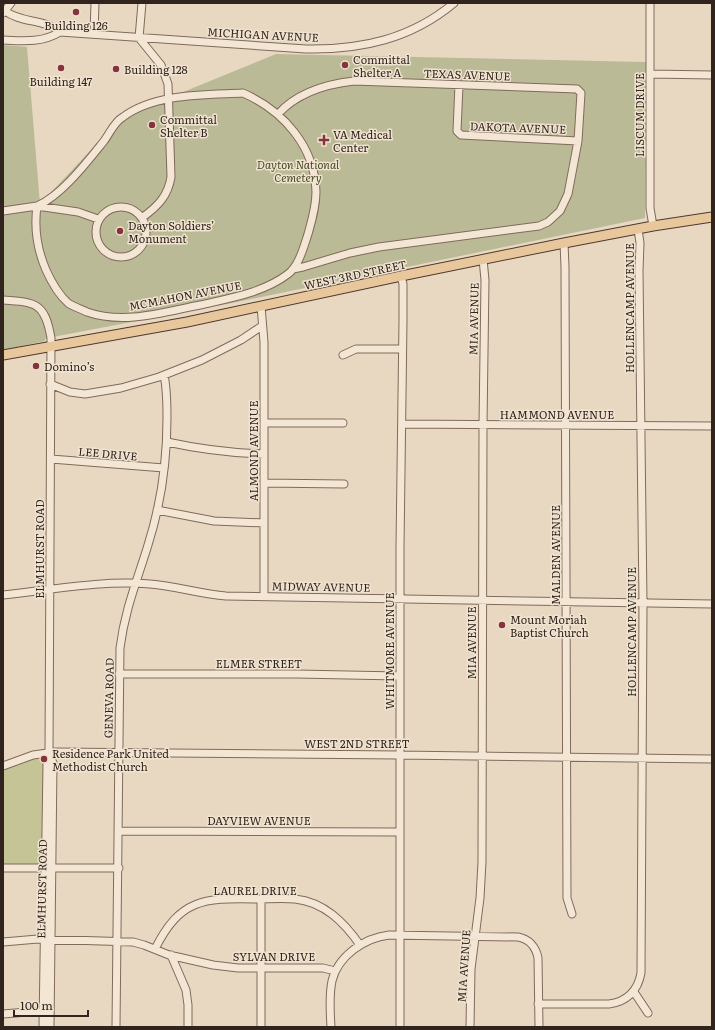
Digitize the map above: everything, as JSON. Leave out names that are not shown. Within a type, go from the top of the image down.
[{"type":"main road","name":"WEST 3RD STREET","points":[[3,356],[180,323],[564,243],[653,226],[712,217]]},
{"type":"street","points":[[4,12],[11,3]]},
{"type":"street","points":[[94,34],[95,3]]},
{"type":"street","points":[[142,3],[139,38],[158,61],[168,84],[170,182],[165,196],[159,204],[143,217]]},
{"type":"street","name":"MICHIGAN AVENUE","points":[[4,12],[15,17],[51,27],[60,32],[306,48],[351,48],[376,43],[414,29],[440,14],[454,3]]},
{"type":"street","name":"LISCUM DRIVE","points":[[650,3],[650,208],[653,226]]},
{"type":"street","name":"MICHIGAN AVENUE","points":[[3,40],[37,40],[53,36],[60,32]]},
{"type":"street","points":[[650,74],[712,75]]},
{"type":"street","name":"TEXAS AVENUE","points":[[278,114],[284,108],[306,94],[325,86],[347,82],[369,81],[577,89],[581,93],[578,141]]},
{"type":"street","name":"DAKOTA AVENUE","points":[[459,85],[457,131],[461,135],[578,141]]},
{"type":"street","points":[[37,206],[63,188],[73,178],[122,117],[149,104],[169,98],[198,95],[243,94],[254,98],[278,114],[292,129],[303,145],[311,163],[315,184],[313,218],[306,241],[293,269]]},
{"type":"street","name":"MCMAHON AVENUE","points":[[37,206],[36,222],[38,246],[41,258],[52,281],[65,300],[71,305],[104,317],[125,318],[150,315],[247,294],[288,274],[293,269],[350,253],[379,247],[539,226],[548,222],[560,211],[568,194],[578,141]]},
{"type":"street","points":[[3,211],[37,206],[78,212],[98,219]]},
{"type":"street","points":[[118,207],[134,210],[143,217],[146,230],[144,242],[139,250],[133,254],[121,257],[108,254],[100,245],[96,232],[98,219],[106,211],[118,207]]},
{"type":"street","name":"HOLLENCAMP AVENUE","points":[[634,992],[638,985],[641,973],[643,603],[639,272],[640,243],[638,229]]},
{"type":"street","name":"MALDEN AVENUE","points":[[564,243],[567,898],[572,914]]},
{"type":"street","name":"MIA AVENUE","points":[[470,1027],[471,974],[481,886],[485,280],[483,259]]},
{"type":"street","name":"WHITMORE AVENUE","points":[[400,276],[403,284],[399,676],[400,1027]]},
{"type":"street","name":"ELMHURST ROAD","points":[[3,300],[28,302],[41,310],[48,322],[51,346],[49,753],[47,764],[43,940],[47,1012],[50,1027]]},
{"type":"street","name":"ALMOND AVENUE","points":[[261,306],[264,342],[264,596]]},
{"type":"street","points":[[50,384],[75,393],[90,394],[121,388],[164,375],[217,353],[262,326]]},
{"type":"street","points":[[343,355],[349,351],[359,349],[402,349]]},
{"type":"street","name":"GENEVA ROAD","points":[[116,1027],[119,868],[120,648],[123,625],[135,583],[148,546],[157,510],[164,468],[167,442],[167,408],[164,375]]},
{"type":"street","points":[[264,423],[343,424]]},
{"type":"street","name":"HAMMOND AVENUE","points":[[402,424],[712,426]]},
{"type":"street","points":[[167,442],[195,448],[227,452],[264,454]]},
{"type":"street","name":"LEE DRIVE","points":[[50,459],[164,468]]},
{"type":"street","points":[[264,483],[344,484]]},
{"type":"street","points":[[157,510],[214,521],[264,523]]},
{"type":"street","name":"MIDWAY AVENUE","points":[[3,595],[96,585],[135,583],[151,584],[216,595],[712,604]]},
{"type":"street","name":"ELMER STREET","points":[[119,674],[297,674],[399,676]]},
{"type":"street","name":"WEST 2ND STREET","points":[[3,766],[26,757],[49,753],[119,752],[712,760]]},
{"type":"street","name":"ELMHURST ROAD","points":[[43,1027],[47,1012],[52,940],[53,763],[49,753]]},
{"type":"street","name":"DAYVIEW AVENUE","points":[[119,831],[399,832]]},
{"type":"street","points":[[3,868],[119,868]]},
{"type":"street","name":"LAUREL DRIVE","points":[[155,949],[169,925],[181,913],[207,901],[218,899],[294,899],[316,905],[333,914],[342,922],[360,945]]},
{"type":"street","points":[[261,899],[261,1027]]},
{"type":"street","points":[[331,1027],[331,989],[335,972],[347,955],[360,945],[379,937],[400,935],[518,937],[527,940],[532,945],[538,958],[539,1027]]},
{"type":"street","name":"SYLVAN DRIVE","points":[[3,942],[43,940],[118,941],[139,943],[171,955],[213,965],[238,968],[323,968],[335,972]]},
{"type":"street","points":[[171,955],[186,990],[188,1027]]},
{"type":"street","points":[[538,1004],[616,1003],[634,992],[648,1013]]},
{"type":"street","points":[[3,1014],[47,1012]]},
{"type":"green space","name":"Dayton National Cemetery","points":[[3,45],[27,47],[40,204],[122,117],[276,54],[646,62],[645,218],[232,303],[58,336],[45,339],[45,341],[3,350]]},
{"type":"green space","points":[[49,753],[45,869],[3,868],[3,766]]},
{"type":"place","name":"Building 126","points":[[76,12]]},
{"type":"place","name":"Committal Shelter A","points":[[345,65]]},
{"type":"place","name":"Building 147","points":[[61,68]]},
{"type":"place","name":"Building 128","points":[[116,69]]},
{"type":"place","name":"Committal Shelter B","points":[[152,125]]},
{"type":"place","name":"VA Medical Center","points":[[324,140]]},
{"type":"place","name":"Dayton Soldiers’ Monument","points":[[120,231]]},
{"type":"place","name":"Domino’s","points":[[36,366]]},
{"type":"place","name":"Mount Moriah Baptist Church","points":[[502,625]]},
{"type":"place","name":"Residence Park United Methodist Church","points":[[44,759]]}]
